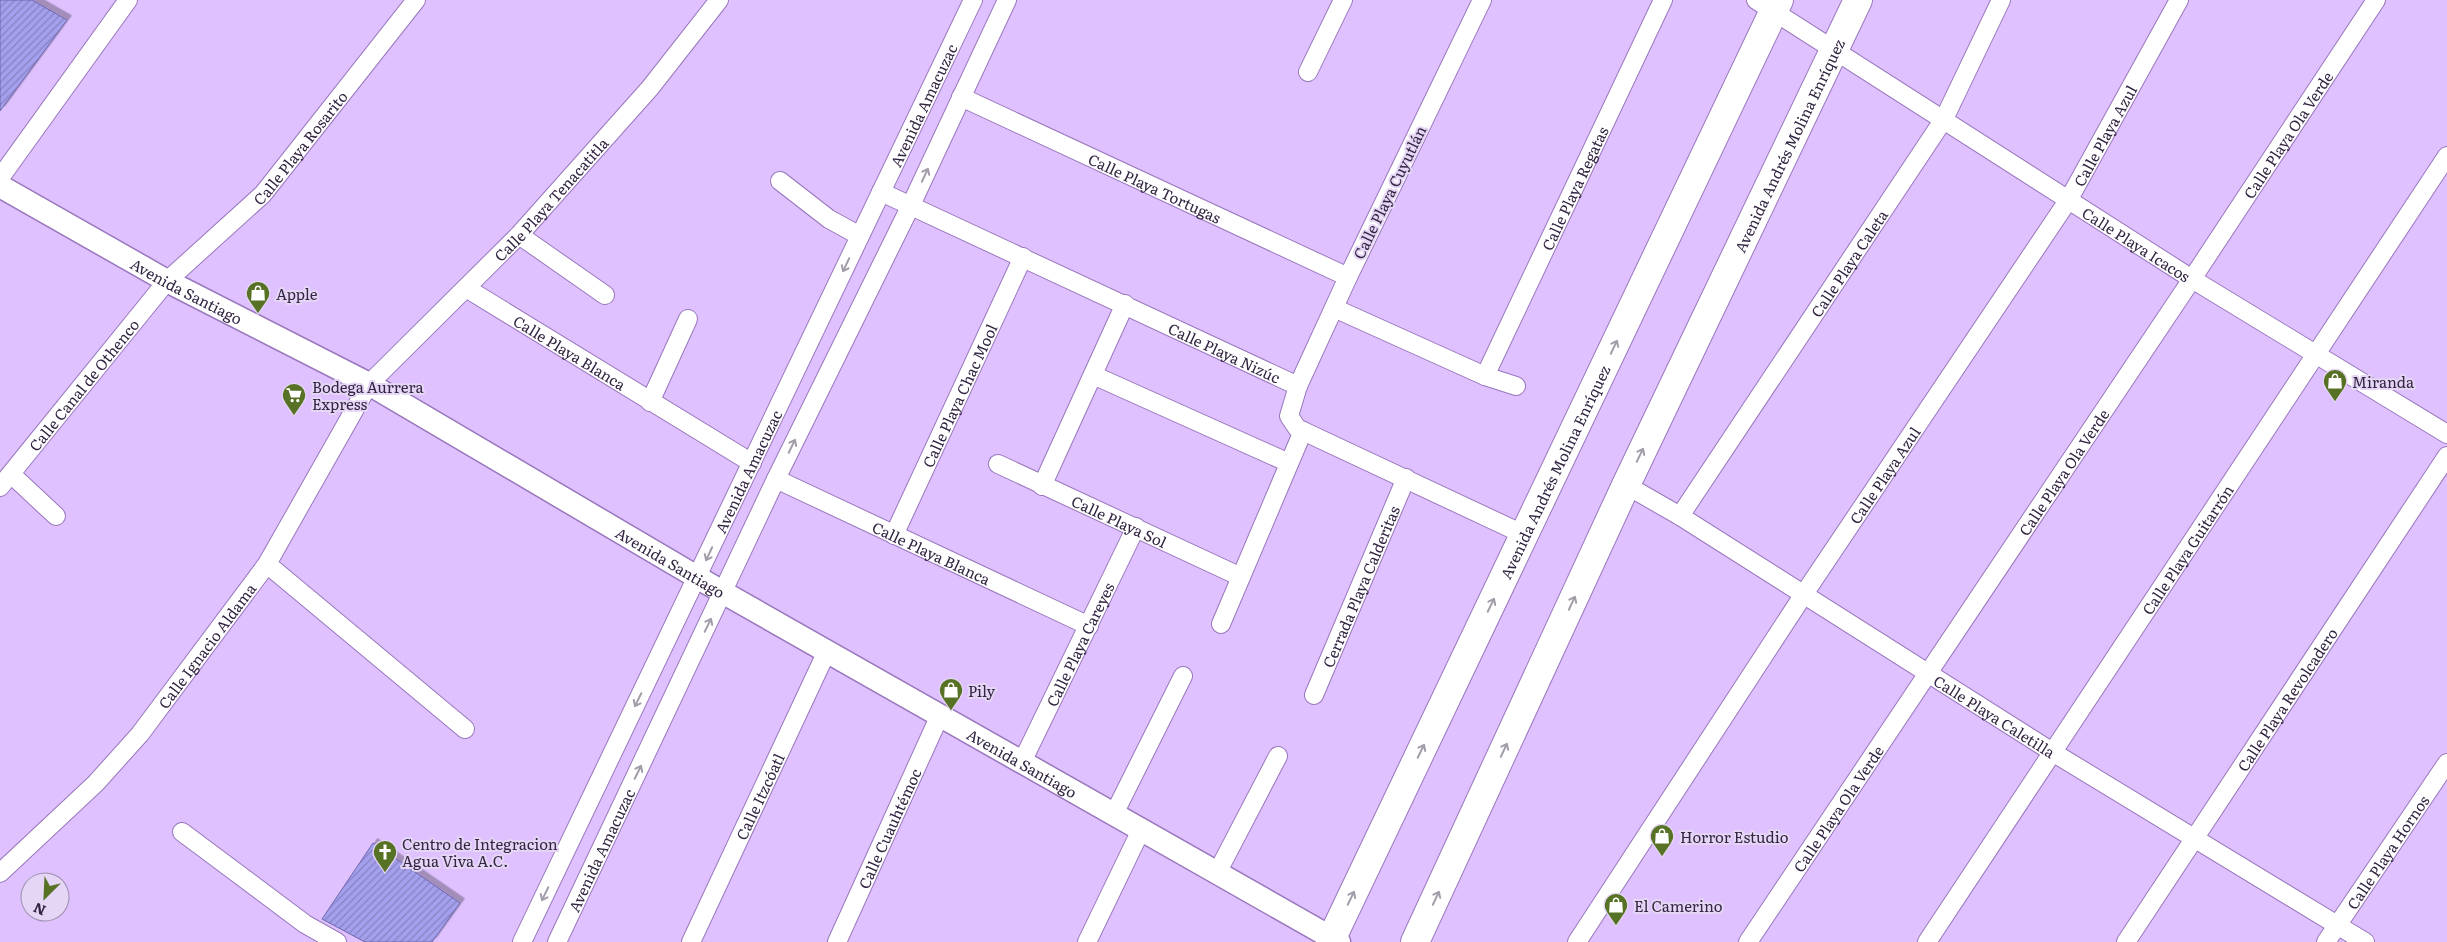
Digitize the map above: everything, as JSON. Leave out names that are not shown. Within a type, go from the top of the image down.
[{"type":"main road","name":"Avenida Andrés Molina Enríquez","points":[[1415,942],[1626,485],[1858,0]]},
{"type":"main road","name":"Avenida Andrés Molina Enríquez","points":[[1334,941],[1525,535],[1769,4]]},
{"type":"street","points":[[0,178],[128,0]]},
{"type":"street","name":"Calle Playa Rosarito","points":[[167,281],[263,194],[416,0]]},
{"type":"street","name":"Calle Playa Tenacatitla","points":[[369,384],[519,235],[650,88],[718,0]]},
{"type":"street","name":"Avenida Amacuzac","points":[[522,942],[974,0]]},
{"type":"street","name":"Avenida Amacuzac","points":[[557,942],[724,593],[776,479],[911,205],[1007,0]]},
{"type":"street","points":[[1308,72],[1343,0]]},
{"type":"street","name":"Calle Playa Cuyutlán","points":[[1298,386],[1348,277],[1482,0]]},
{"type":"street","name":"Calle Playa Regatas","points":[[1485,376],[1663,0]]},
{"type":"street","name":"Calle Playa Caleta","points":[[1680,516],[1944,119],[2001,0]]},
{"type":"street","name":"Calle Playa Azul","points":[[1577,942],[1804,594],[2069,199],[2179,0]]},
{"type":"street","name":"Calle Playa Ola Verde","points":[[1748,942],[2192,279],[2376,0]]},
{"type":"street","name":"Calle Playa Icacos","points":[[1769,4],[1835,49],[2192,279],[2447,434]]},
{"type":"street","name":"Calle Playa Tortugas","points":[[961,97],[1348,277]]},
{"type":"street","name":"Calle Playa Guitarrón","points":[[1927,942],[2054,753],[2447,156]]},
{"type":"street","points":[[780,181],[829,219],[860,236]]},
{"type":"street","name":"Avenida Santiago","points":[[0,186],[167,281],[369,384],[724,593],[1334,941]]},
{"type":"street","name":"Calle Playa Nizúc","points":[[881,192],[1298,386],[1289,416],[1297,428],[1303,431]]},
{"type":"street","points":[[519,235],[605,295]]},
{"type":"street","name":"Calle Playa Chac Mool","points":[[894,535],[1023,257]]},
{"type":"street","name":"Calle Canal de Othenco","points":[[5,480],[167,281]]},
{"type":"street","name":"Calle Playa Blanca","points":[[466,288],[752,463]]},
{"type":"street","points":[[1042,486],[1125,304]]},
{"type":"street","points":[[1334,308],[1485,376],[1516,386]]},
{"type":"street","points":[[650,402],[688,319]]},
{"type":"street","points":[[1093,375],[1289,463]]},
{"type":"street","name":"Calle Ignacio Aldama","points":[[0,873],[96,783],[140,734],[267,564],[369,384]]},
{"type":"street","points":[[1221,624],[1303,431],[1525,535]]},
{"type":"street","name":"Calle Playa Revolcadero","points":[[2126,942],[2447,456]]},
{"type":"street","name":"Calle Playa Sol","points":[[998,464],[1241,577]]},
{"type":"street","name":"Cerrada Playa Calderitas","points":[[1314,695],[1406,478]]},
{"type":"street","name":"Calle Playa Blanca","points":[[776,479],[1089,626]]},
{"type":"street","points":[[5,480],[56,516]]},
{"type":"street","name":"Calle Playa Caletilla","points":[[1626,485],[1680,516],[2054,753],[2366,942]]},
{"type":"street","name":"Calle Playa Careyes","points":[[1022,762],[1136,527]]},
{"type":"street","points":[[267,564],[465,729]]},
{"type":"street","name":"Calle Itzcóatl","points":[[691,942],[827,651]]},
{"type":"street","points":[[1114,814],[1183,676]]},
{"type":"street","name":"Calle Cuauhtémoc","points":[[836,942],[940,715]]},
{"type":"street","points":[[1217,873],[1278,756]]},
{"type":"street","name":"Calle Playa Hornos","points":[[2326,942],[2447,762]]},
{"type":"street","points":[[1087,942],[1141,830]]},
{"type":"street","points":[[182,832],[305,924],[337,942]]},
{"type":"building","points":[[0,0],[32,0],[67,20],[0,111]]},
{"type":"building","name":"Centro de Integracion Agua Viva A.C.","points":[[373,843],[460,903],[432,942],[365,942],[322,919]]},
{"type":"place","name":"Apple","points":[[258,314]]},
{"type":"place","name":"Miranda","points":[[2335,402]]},
{"type":"place","name":"Bodega Aurrera Express","points":[[294,416]]},
{"type":"place","name":"Pily","points":[[951,711]]},
{"type":"place","name":"Horror Estudio","points":[[1662,857]]},
{"type":"place","name":"Centro de Integracion Agua Viva A.C.","points":[[385,873]]},
{"type":"place","name":"El Camerino","points":[[1616,926]]}]
